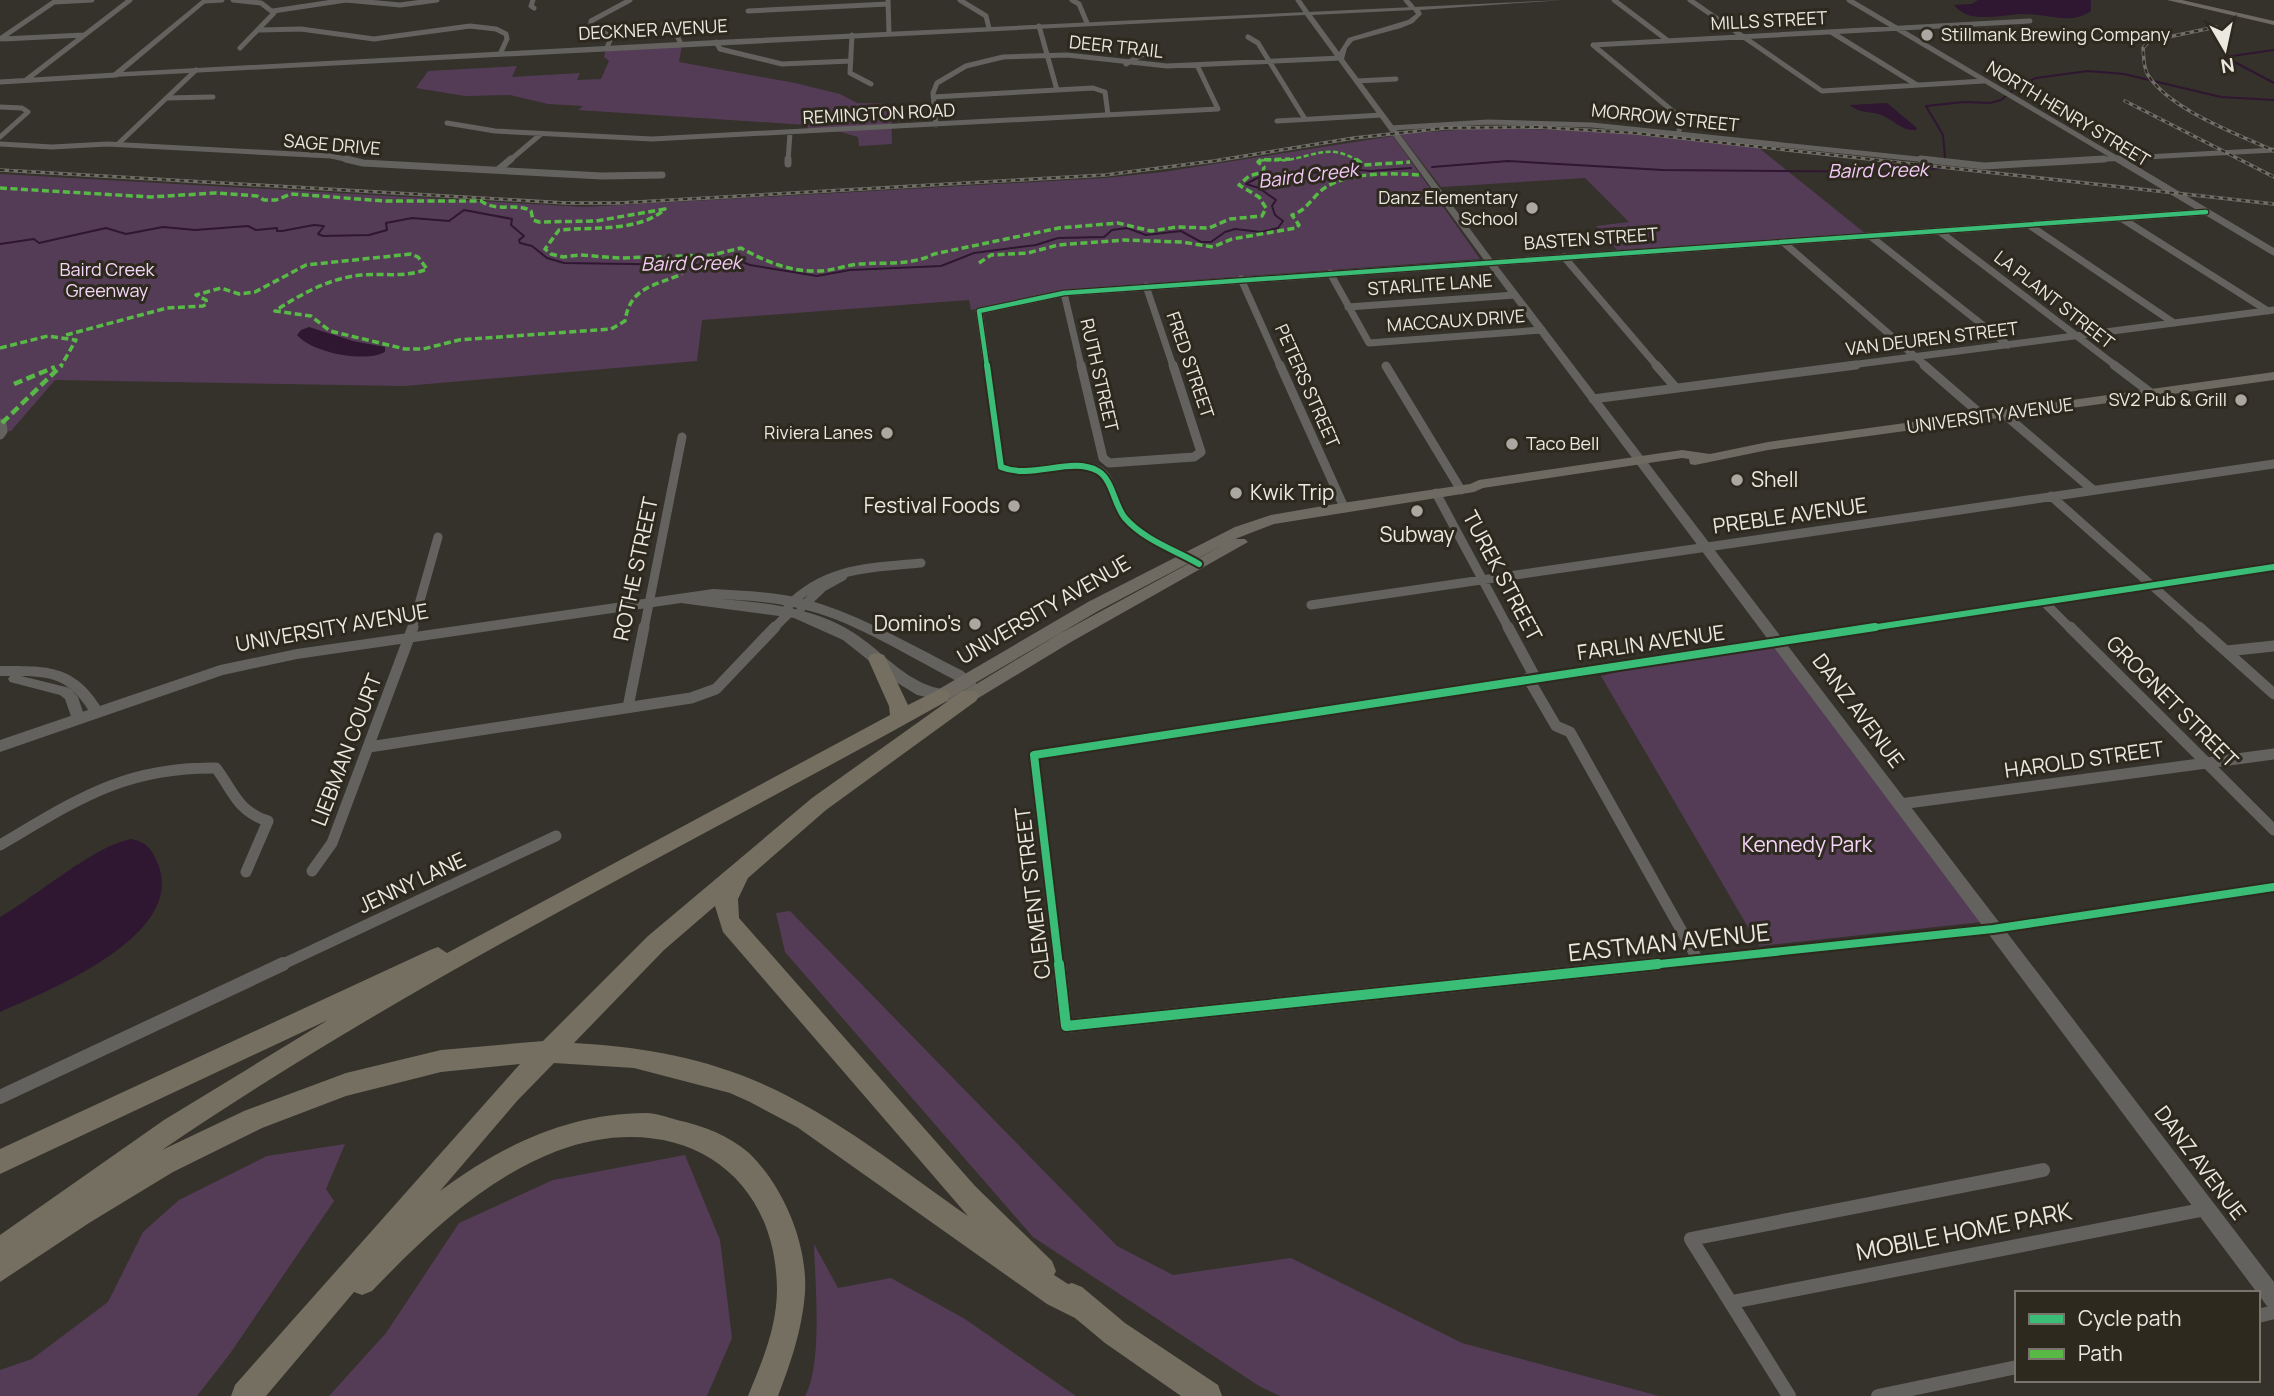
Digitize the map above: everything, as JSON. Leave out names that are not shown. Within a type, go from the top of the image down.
[{"type":"highway","points":[[877,659],[899,706],[900,718]]},
{"type":"highway","points":[[246,1396],[508,1093],[656,943],[744,866],[968,688]]},
{"type":"highway","points":[[0,1252],[135,1155],[280,1060],[579,891],[940,696]]},
{"type":"highway","points":[[744,866],[731,886],[726,902],[726,916],[731,925],[972,1202],[1080,1306]]},
{"type":"highway","points":[[0,1162],[579,891]]},
{"type":"highway","points":[[0,1268],[44,1236],[110,1195],[195,1147],[298,1101],[387,1073],[498,1054],[601,1054],[674,1065],[731,1082],[776,1102],[806,1119],[1207,1396]]},
{"type":"highway","points":[[279,1358],[429,1218],[485,1175],[514,1157],[585,1131],[618,1126],[653,1126],[683,1132],[714,1144],[739,1161],[757,1179],[772,1201],[787,1243],[791,1290],[788,1325],[779,1359],[762,1396]]},
{"type":"main road","points":[[2171,0],[2274,23]]},
{"type":"main road","name":"UNIVERSITY AVENUE","points":[[940,696],[968,688],[1065,638],[1193,560],[1287,519],[1436,493],[1467,489],[1486,492],[1643,464],[1689,463],[1706,457],[2274,376]]},
{"type":"main road","name":"UNIVERSITY AVENUE","points":[[0,746],[220,670],[313,650],[682,599],[794,608]]},
{"type":"main road","points":[[794,608],[853,622],[968,688]]},
{"type":"main road","points":[[794,608],[840,632],[905,684],[940,696]]},
{"type":"street","points":[[0,39],[54,2],[92,0]]},
{"type":"street","points":[[26,80],[130,0]]},
{"type":"street","points":[[116,75],[206,0],[222,0]]},
{"type":"street","points":[[233,0],[251,1],[273,11],[342,0],[400,5],[437,0]]},
{"type":"street","points":[[533,0],[531,6],[534,8]]},
{"type":"street","points":[[607,48],[611,37],[591,24],[591,21],[630,0]]},
{"type":"street","points":[[824,7],[825,0]]},
{"type":"street","points":[[960,0],[986,16],[989,28]]},
{"type":"street","points":[[1072,0],[1079,4],[1087,23]]},
{"type":"street","points":[[1298,0],[1307,13]]},
{"type":"street","points":[[1338,55],[1350,39],[1405,25],[1414,10],[1405,0],[1392,8]]},
{"type":"street","name":"DECKNER AVENUE","points":[[0,82],[888,33],[1392,8],[1414,10],[1475,2],[1560,0]]},
{"type":"street","points":[[1614,0],[1667,40]]},
{"type":"street","points":[[1690,0],[1822,91],[1985,81]]},
{"type":"street","name":"NORTH HENRY STREET","points":[[1849,0],[2274,252]]},
{"type":"street","points":[[748,11],[888,2],[888,33]]},
{"type":"street","name":"DECKNER AVENUE","points":[[1307,13],[1414,10],[1475,2]]},
{"type":"street","points":[[240,48],[271,19],[273,11]]},
{"type":"street","name":"DANZ AVENUE","points":[[1307,13],[1593,399],[2274,1299]]},
{"type":"street","name":"MILLS STREET","points":[[1679,132],[1680,120],[1675,113],[1593,45],[2030,21]]},
{"type":"street","points":[[664,24],[675,31],[681,44]]},
{"type":"street","points":[[260,30],[302,29],[374,39],[459,26],[483,26],[506,34],[507,39],[500,54]]},
{"type":"street","points":[[1040,26],[1057,90]]},
{"type":"street","points":[[1831,32],[1917,85]]},
{"type":"street","points":[[0,39],[84,35]]},
{"type":"street","points":[[852,35],[851,74],[871,84]]},
{"type":"street","points":[[1248,37],[1257,42],[1305,119]]},
{"type":"street","points":[[716,42],[720,49],[782,64],[851,61]]},
{"type":"street","points":[[1126,64],[1147,52]]},
{"type":"street","name":"DEER TRAIL","points":[[933,97],[934,88],[942,79],[966,66],[1003,57],[1047,54],[1126,64],[1196,65],[1338,55]]},
{"type":"street","name":"REMINGTON ROAD","points":[[447,122],[495,131],[652,139],[1218,109],[1196,65]]},
{"type":"street","points":[[118,144],[196,71]]},
{"type":"street","points":[[1357,81],[1396,79]]},
{"type":"street","points":[[936,124],[933,97],[1091,88],[1104,91],[1108,115]]},
{"type":"street","points":[[167,98],[213,97]]},
{"type":"street","points":[[0,107],[25,110],[27,113],[0,137]]},
{"type":"street","points":[[1277,121],[1382,114]]},
{"type":"street","name":"MORROW STREET","points":[[1391,128],[1533,122],[1679,132],[1954,163],[2006,166],[2116,159]]},
{"type":"street","points":[[788,164],[790,133]]},
{"type":"street","points":[[498,170],[541,134]]},
{"type":"street","name":"SAGE DRIVE","points":[[0,144],[52,147],[118,144],[331,156],[363,163],[613,176],[662,175]]},
{"type":"street","points":[[2116,159],[2274,149]]},
{"type":"street","name":"BASTEN STREET","points":[[1193,560],[1129,522],[1114,504],[1105,476],[1098,470],[1080,466],[1014,472],[1001,467],[979,311],[1064,293],[1146,286],[2206,212]]},
{"type":"street","points":[[2121,218],[2271,311]]},
{"type":"street","points":[[2029,225],[2174,323]]},
{"type":"street","name":"LA PLANT STREET","points":[[1939,231],[2151,393]]},
{"type":"street","points":[[1870,236],[2008,345]]},
{"type":"street","points":[[1783,242],[1984,417]]},
{"type":"street","points":[[1564,257],[1676,388]]},
{"type":"street","name":"MACCAUX DRIVE","points":[[1330,273],[1369,343],[1542,330]]},
{"type":"street","name":"PETERS STREET","points":[[1241,279],[1344,507]]},
{"type":"street","name":"FRED STREET","points":[[1107,462],[1191,457],[1199,454],[1201,448],[1146,286]]},
{"type":"street","name":"RUTH STREET","points":[[1064,293],[1101,456],[1107,462]]},
{"type":"street","name":"STARLITE LANE","points":[[1349,307],[1515,295]]},
{"type":"street","points":[[2126,330],[2138,324],[2146,315],[2144,306],[2136,298]]},
{"type":"street","name":"VAN DEUREN STREET","points":[[1593,399],[2271,311]]},
{"type":"street","points":[[1386,366],[1467,489]]},
{"type":"street","points":[[2004,414],[2093,490]]},
{"type":"street","points":[[0,435],[3,431],[2,423]]},
{"type":"street","name":"ROTHE STREET","points":[[628,708],[682,438]]},
{"type":"street","name":"PREBLE AVENUE","points":[[1311,605],[2274,464]]},
{"type":"street","name":"TUREK STREET","points":[[1436,493],[1483,579],[1556,726],[1570,732],[1698,960]]},
{"type":"street","points":[[2051,496],[2274,694]]},
{"type":"street","name":"LIEBMAN COURT","points":[[312,872],[332,843],[369,747],[410,636],[438,537]]},
{"type":"street","points":[[369,747],[675,701],[716,689],[794,608],[828,584],[852,572],[921,563]]},
{"type":"street","name":"FARLIN AVENUE","points":[[1034,755],[2274,567]]},
{"type":"street","name":"GROGNET STREET","points":[[2044,602],[2274,830]]},
{"type":"street","points":[[2227,651],[2274,646]]},
{"type":"street","points":[[0,673],[45,673],[71,679],[85,690],[97,712]]},
{"type":"street","points":[[0,673],[65,691],[71,697],[78,718]]},
{"type":"street","name":"HAROLD STREET","points":[[1900,804],[2274,754]]},
{"type":"street","name":"CLEMENT STREET","points":[[1034,755],[1066,1026]]},
{"type":"street","points":[[0,845],[107,785],[152,770],[186,766],[216,768],[226,779],[232,795],[244,812],[268,821],[246,872]]},
{"type":"street","name":"JENNY LANE","points":[[0,1097],[556,836]]},
{"type":"street","name":"EASTMAN AVENUE","points":[[1066,1026],[1993,929],[2274,887]]},
{"type":"street","name":"MOBILE HOME PARK","points":[[1789,1396],[1691,1239],[2043,1170]]},
{"type":"street","name":"MOBILE HOME PARK","points":[[1732,1302],[2206,1209]]},
{"type":"street","points":[[1878,1396],[2015,1367]]},
{"type":"green space","points":[[682,45],[679,62],[795,83],[840,94],[857,103],[891,104],[892,144],[859,146],[858,137],[830,129],[808,130],[807,125],[578,110],[583,106],[548,104],[510,95],[465,96],[416,88],[428,71],[517,66],[512,77],[580,73],[577,80],[601,79],[609,61],[604,57],[606,49]]},
{"type":"green space","points":[[1484,128],[1598,131],[1759,148],[1866,234],[1617,250],[1596,226],[1629,222],[1585,178],[1441,187],[1400,134]]},
{"type":"green space","name":"Baird Creek Greenway","points":[[1393,136],[1480,259],[1072,289],[971,310],[969,300],[702,320],[697,361],[404,386],[55,380],[11,431],[0,432],[0,174],[585,207],[1105,178],[1163,172]]},
{"type":"green space","name":"Kennedy Park","points":[[1774,646],[1982,922],[1759,946],[1601,676],[1652,664]]},
{"type":"green space","points":[[790,911],[1117,1246],[1173,1275],[1291,1258],[1462,1343],[1659,1396],[1280,1396],[1259,1386],[1033,1237],[785,952],[776,913]]},
{"type":"green space","points":[[345,1144],[326,1189],[334,1201],[229,1355],[197,1396],[0,1396],[0,1370],[32,1359],[108,1302],[143,1232],[179,1200],[267,1156]]},
{"type":"green space","points":[[685,1155],[720,1240],[732,1338],[707,1396],[329,1396],[386,1333],[459,1223],[553,1180]]},
{"type":"green space","points":[[814,1244],[838,1288],[891,1278],[965,1319],[1076,1396],[805,1396],[811,1382],[816,1344]]},
{"type":"shaded area","points":[[1978,0],[2091,0],[2091,11],[2075,18],[2030,14],[1984,17],[1967,14],[1954,5],[1972,4]]},
{"type":"shaded area","points":[[1887,103],[1917,128],[1916,130],[1905,128],[1874,113],[1859,111],[1850,105]]},
{"type":"shaded area","points":[[309,327],[353,341],[385,347],[385,352],[365,357],[326,351],[314,347],[297,335]]},
{"type":"shaded area","points":[[131,839],[142,842],[149,848],[159,867],[161,892],[151,916],[132,938],[106,958],[78,975],[0,1012],[0,917],[82,862]]},
{"type":"waterway","name":"Baird Creek","points":[[2274,50],[2225,57],[2274,83]]},
{"type":"waterway","name":"Baird Creek","points":[[1945,158],[1943,135],[1926,106],[1964,102],[1990,103],[2001,100],[2018,86],[2036,78],[2088,71],[2124,74],[2221,97],[2274,100]]},
{"type":"waterway","name":"Baird Creek","points":[[1432,167],[1508,161],[1663,170],[1896,172],[1942,168],[1943,165]]},
{"type":"waterway","name":"Baird Creek","points":[[0,244],[34,239],[39,243],[106,228],[126,234],[163,227],[195,230],[248,226],[256,230],[277,228],[277,231],[282,231],[314,225],[324,226],[318,234],[323,236],[369,235],[387,230],[386,223],[412,218],[449,221],[464,210],[512,219],[511,225],[524,236],[519,240],[520,243],[532,246],[547,258],[564,263],[697,265],[735,259],[750,265],[817,276],[850,270],[941,266],[974,253],[1036,245],[1058,238],[1104,237],[1112,230],[1127,228],[1146,235],[1181,231],[1201,242],[1211,242],[1225,232],[1235,229],[1261,232],[1278,228],[1283,221],[1275,215],[1272,206],[1276,200],[1259,188],[1246,184],[1263,175],[1288,176],[1345,169],[1371,171],[1411,168]]},
{"type":"railway","points":[[2216,27],[2149,41],[2143,48],[2146,72],[2158,88],[2188,110],[2274,151]]},
{"type":"railway","points":[[2125,101],[2274,177]]},
{"type":"railway","points":[[0,170],[566,203],[619,203],[1105,175],[1214,161],[1354,138],[1445,128],[1537,127],[1635,133],[2274,204]]},
{"type":"marked path","points":[[0,188],[151,197],[215,193],[257,196],[264,200],[276,200],[291,194],[386,201],[481,201],[486,205],[510,209],[526,208],[531,211],[533,220],[539,222],[596,221],[665,209],[647,220],[633,223],[559,230],[545,249],[551,254],[563,257],[580,255],[620,258],[712,255],[741,248],[767,262],[788,268],[818,271],[858,264],[918,262],[934,254],[1059,228],[1118,223],[1151,231],[1177,227],[1209,228],[1230,219],[1262,216],[1266,208],[1259,197],[1239,185],[1249,176],[1263,172],[1264,167],[1258,162],[1260,160],[1288,160],[1313,152],[1331,151],[1349,155],[1364,165],[1410,162]]},
{"type":"marked path","points":[[979,263],[991,255],[1028,253],[1058,245],[1124,240],[1182,242],[1213,247],[1232,239],[1296,228],[1299,225],[1292,215],[1310,204],[1324,188],[1332,184],[1371,176],[1420,175]]},
{"type":"marked path","points":[[66,335],[167,308],[203,306],[207,304],[206,300],[196,295],[221,288],[239,294],[255,292],[306,265],[411,254],[418,257],[427,269],[404,275],[363,275],[340,279],[305,293],[275,311],[311,316],[330,331],[405,349],[423,349],[459,340],[611,329],[625,321],[627,308],[634,295],[682,274]]},
{"type":"marked path","points":[[0,348],[48,336],[58,335],[76,340],[56,373],[2,423]]},
{"type":"marked path","points":[[14,384],[55,367]]},
{"type":"cycle path","points":[[1199,564],[1133,526],[1122,513],[1105,478],[1096,470],[1073,467],[1022,473],[1001,467],[979,311],[1064,293],[1107,289],[2206,212]]},
{"type":"cycle path","points":[[2274,567],[1034,755],[1066,1026],[1993,929],[2274,887]]},
{"type":"place","name":"Stillmank Brewing Company","points":[[1927,35]]},
{"type":"place","name":"Danz Elementary School","points":[[1532,208]]},
{"type":"place","name":"SV2 Pub & Grill","points":[[2241,400]]},
{"type":"place","name":"Riviera Lanes","points":[[887,433]]},
{"type":"place","name":"Taco Bell","points":[[1512,444]]},
{"type":"place","name":"Shell","points":[[1737,480]]},
{"type":"place","name":"Kwik Trip","points":[[1236,493]]},
{"type":"place","name":"Festival Foods","points":[[1014,506]]},
{"type":"place","name":"Subway","points":[[1417,511]]},
{"type":"place","name":"Domino's","points":[[975,624]]}]
